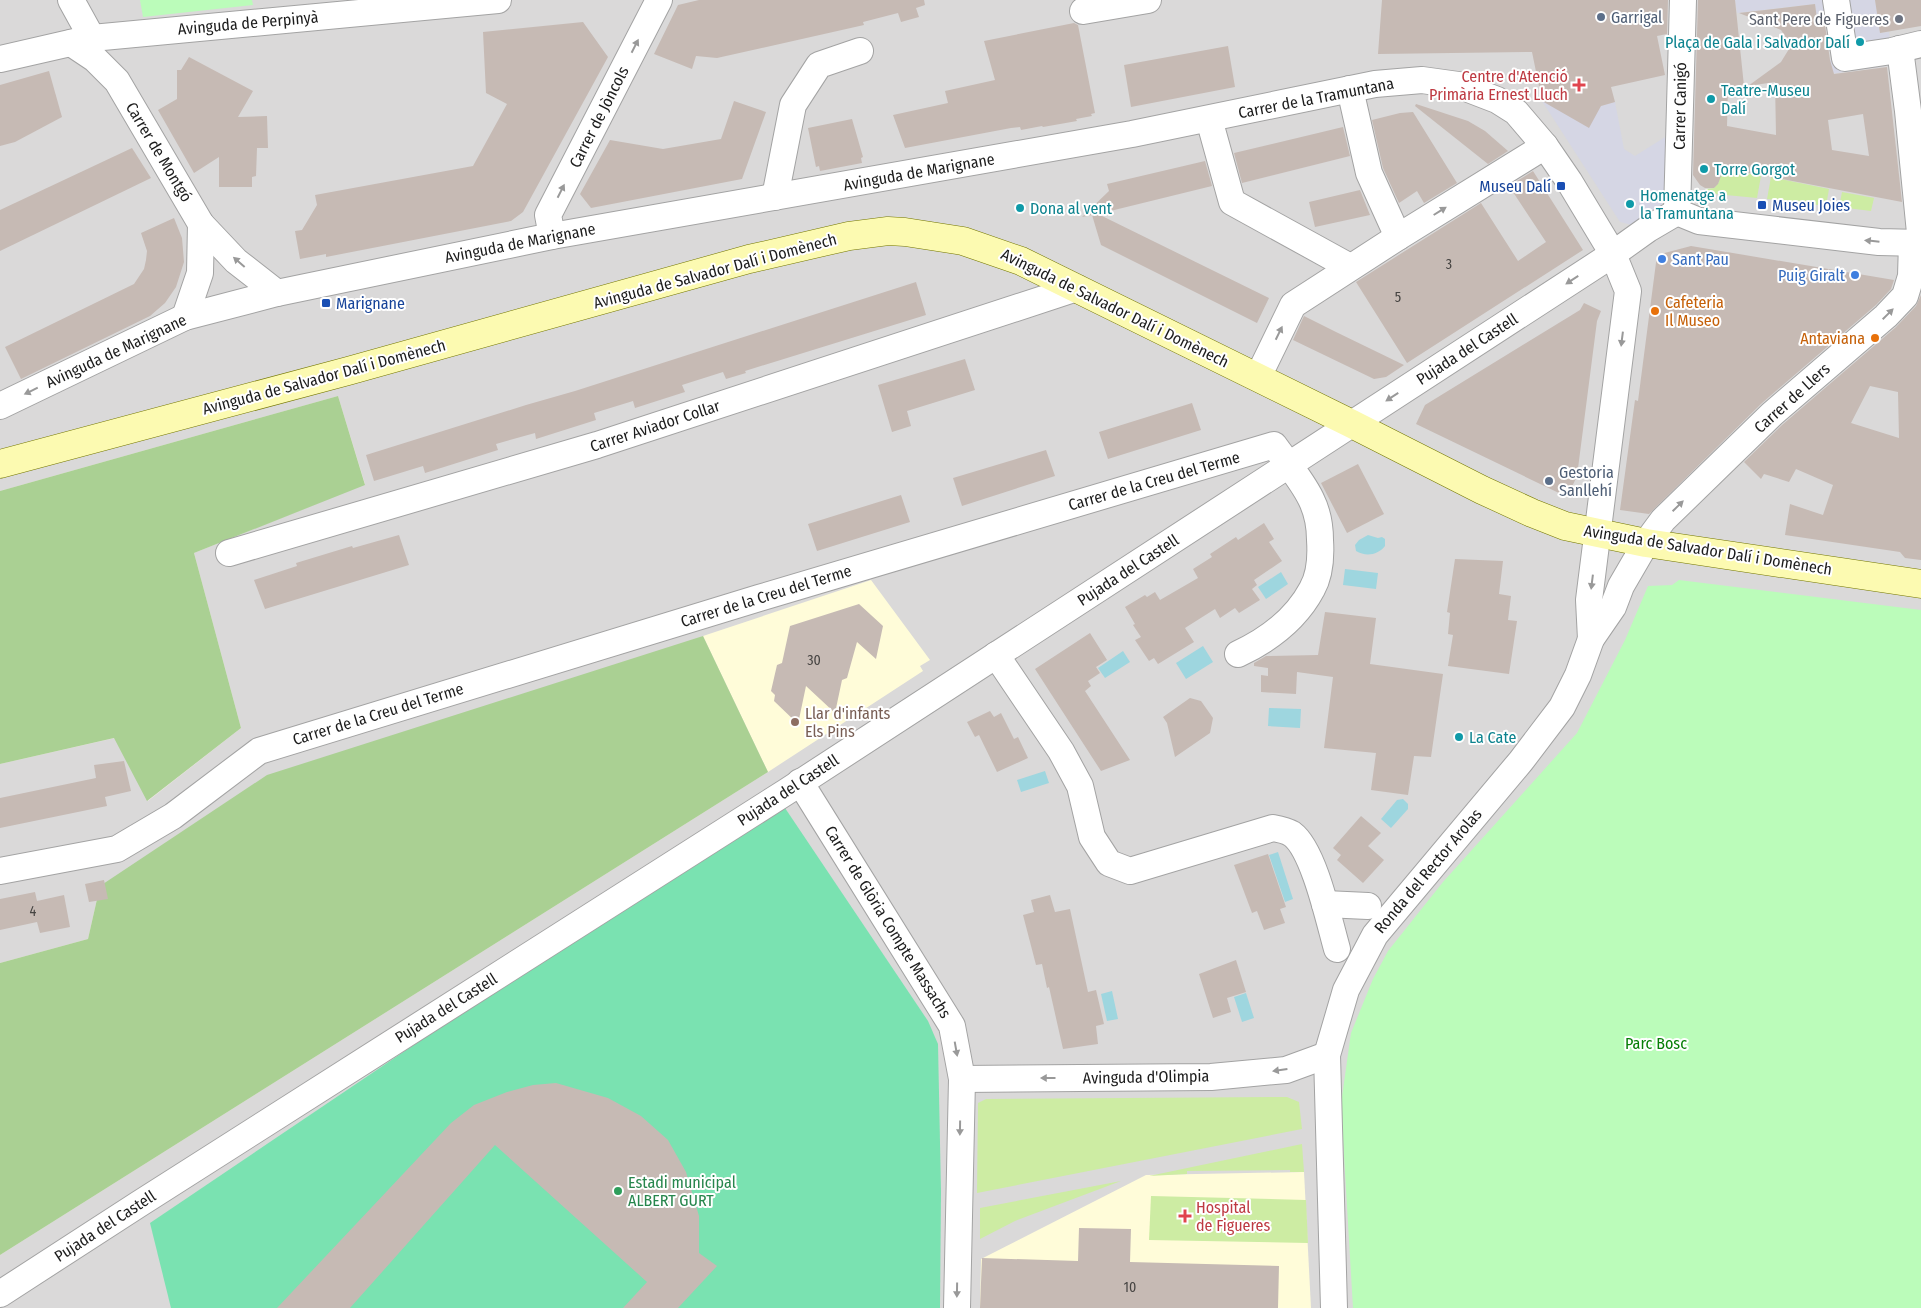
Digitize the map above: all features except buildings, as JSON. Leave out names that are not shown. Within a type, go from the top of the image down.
[{"type":"main road","name":"Avinguda de Salvador Dalí i Domènech","points":[[0,464],[348,372],[749,259],[849,236],[888,231],[926,234],[963,241],[1021,261],[1482,490],[1565,526],[1646,543],[1921,584]]},
{"type":"street","name":"Carrer de Montgó","points":[[71,0],[81,40],[95,59],[117,81],[201,224],[236,260],[277,294]]},
{"type":"street","name":"Avinguda de Perpinyà","points":[[0,59],[81,40],[498,0]]},
{"type":"street","name":"Carrer de Jòncols","points":[[552,236],[548,215],[659,0]]},
{"type":"street","points":[[1083,11],[1148,0]]},
{"type":"street","name":"Carrer Canigó","points":[[1683,0],[1688,217]]},
{"type":"street","points":[[1836,0],[1845,58],[1904,48]]},
{"type":"street","name":"Carrer de Montgó","points":[[117,81],[115,57],[118,36]]},
{"type":"street","name":"Carrer de Llers","points":[[1646,543],[1663,520],[1772,414],[1886,316],[1905,296],[1918,243],[1915,111],[1904,48]]},
{"type":"street","points":[[775,197],[793,105],[819,65],[860,51]]},
{"type":"street","name":"Carrer de la Tramuntana","points":[[1060,147],[1209,119],[1374,84],[1422,80],[1458,85],[1497,100],[1516,112],[1545,146],[1613,254],[1628,291]]},
{"type":"street","points":[[1350,89],[1369,173],[1398,237]]},
{"type":"street","points":[[1209,119],[1232,202],[1350,268]]},
{"type":"street","points":[[1258,378],[1293,305],[1545,146]]},
{"type":"street","name":"Avinguda de Marignane","points":[[0,406],[185,317],[277,294],[552,236],[1060,147]]},
{"type":"street","points":[[1628,291],[1636,262],[1650,240],[1688,217],[1879,242],[1918,243]]},
{"type":"street","name":"Pujada del Castell","points":[[0,1294],[786,792],[996,655],[1281,456],[1352,424],[1613,254],[1648,228],[1688,217]]},
{"type":"street","points":[[185,317],[200,274],[201,224]]},
{"type":"street","points":[[200,274],[211,286],[238,304]]},
{"type":"street","name":"Carrer Aviador Collar","points":[[229,553],[597,445],[1077,288]]},
{"type":"street","name":"Ronda del Rector Arolas","points":[[1591,639],[1589,600],[1628,291]]},
{"type":"street","points":[[1238,654],[1279,630],[1298,609],[1313,588],[1321,556],[1320,526],[1312,499],[1281,456]]},
{"type":"street","name":"Carrer de la Creu del Terme","points":[[0,871],[117,849],[173,816],[259,751],[759,598],[1281,456]]},
{"type":"street","points":[[1598,534],[1612,549],[1620,586]]},
{"type":"street","name":"Ronda del Rector Arolas","points":[[1334,1308],[1326,1055],[1346,990],[1375,935],[1521,761],[1562,706],[1578,675],[1591,639],[1613,607],[1620,586],[1646,543]]},
{"type":"street","points":[[996,655],[1061,751],[1080,786],[1092,837],[1109,863],[1130,871],[1273,828],[1291,834],[1304,848],[1325,904],[1337,948]]},
{"type":"street","name":"Carrer de Glòria Compte Massachs","points":[[800,782],[952,1026],[962,1079],[957,1308]]},
{"type":"street","name":"Ronda del Rector Arolas","points":[[1325,904],[1368,906]]},
{"type":"street","name":"Avinguda d'Olimpia","points":[[962,1079],[1210,1077],[1286,1070],[1326,1055]]},
{"type":"shaded area","points":[[0,0],[1921,0],[1921,1308],[0,1308],[0,1255],[768,772],[703,636],[100,886],[88,939],[0,963],[0,764],[115,738],[148,801],[241,728],[194,553],[365,484],[338,396],[0,491]]},
{"type":"shaded area","name":"Plaça de Gala i Salvador Dalí","points":[[1735,0],[1875,0],[1880,33],[1889,32],[1893,65],[1823,75],[1822,62],[1832,60],[1827,18],[1817,19],[1815,4],[1737,13]]},
{"type":"shaded area","points":[[1542,101],[1601,106],[1615,102],[1624,149],[1635,156],[1670,134],[1665,199],[1655,216],[1636,226],[1620,222]]},
{"type":"shaded area","name":"Llar d'infants Els Pins","points":[[871,580],[930,660],[920,666],[923,671],[768,772],[703,636]]},
{"type":"shaded area","name":"Hospital de Figueres","points":[[1304,1172],[1311,1308],[980,1308],[981,1259],[1146,1175]]},
{"type":"green space","points":[[140,0],[252,0],[253,5],[143,17]]},
{"type":"green space","points":[[1720,168],[1761,176],[1757,198],[1705,193],[1706,189],[1714,188],[1719,182]]},
{"type":"green space","points":[[1771,177],[1829,189],[1826,206],[1767,199]]},
{"type":"green space","points":[[1842,192],[1874,198],[1871,211],[1839,207]]},
{"type":"green space","points":[[338,396],[365,485],[194,553],[241,728],[147,801],[114,738],[0,764],[0,491]]},
{"type":"green space","name":"Parc Bosc","points":[[1679,580],[1921,610],[1921,1308],[1353,1308],[1341,1104],[1351,1033],[1373,979],[1388,951],[1443,882],[1577,733],[1625,640],[1648,586],[1672,585]]},
{"type":"green space","points":[[703,636],[768,772],[0,1255],[0,963],[88,939],[100,886],[267,775]]},
{"type":"green space","points":[[785,808],[928,1021],[938,1044],[941,1192],[940,1308],[171,1308],[150,1223],[516,976]]},
{"type":"green space","points":[[1287,1097],[1299,1102],[1302,1129],[977,1193],[978,1103],[986,1099]]},
{"type":"green space","points":[[1302,1144],[1304,1172],[1290,1172],[1290,1170],[1187,1171],[1187,1174],[1149,1176]]},
{"type":"green space","points":[[1121,1181],[1015,1221],[980,1239],[980,1208]]},
{"type":"green space","points":[[1151,1196],[1306,1200],[1308,1243],[1149,1240]]},
{"type":"water","points":[[1368,535],[1378,538],[1382,537],[1385,539],[1385,546],[1372,554],[1356,551],[1355,545],[1359,540]]},
{"type":"water","points":[[1345,569],[1378,573],[1376,589],[1343,585]]},
{"type":"water","points":[[1281,572],[1288,584],[1266,599],[1258,587]]},
{"type":"water","points":[[1203,646],[1213,662],[1186,679],[1176,663]]},
{"type":"water","points":[[1123,651],[1130,662],[1105,678],[1098,668]]},
{"type":"water","points":[[1269,708],[1301,709],[1300,728],[1268,726]]},
{"type":"water","points":[[1045,771],[1049,783],[1021,792],[1017,780]]},
{"type":"water","points":[[1403,799],[1408,804],[1408,809],[1391,828],[1381,819],[1397,800]]},
{"type":"water","points":[[1278,852],[1293,899],[1285,902],[1269,855]]},
{"type":"water","points":[[1112,991],[1118,1019],[1107,1021],[1101,994]]},
{"type":"water","points":[[1246,993],[1254,1018],[1242,1022],[1234,997]]},
{"type":"place","name":"Garrigal","points":[[1601,17]]},
{"type":"place","name":"Sant Pere de Figueres","points":[[1899,19]]},
{"type":"place","name":"Plaça de Gala i Salvador Dalí","points":[[1860,42]]},
{"type":"place","name":"Centre d'Atenció Primària Ernest Lluch","points":[[1579,85]]},
{"type":"place","name":"Teatre-Museu Dalí","points":[[1711,99]]},
{"type":"place","name":"Torre Gorgot","points":[[1704,169]]},
{"type":"place","name":"Museu Dalí","points":[[1561,186]]},
{"type":"place","name":"Homenatge a la Tramuntana","points":[[1630,204]]},
{"type":"place","name":"Museu Joies","points":[[1762,205]]},
{"type":"place","name":"Dona al vent","points":[[1020,208]]},
{"type":"place","name":"Sant Pau","points":[[1662,259]]},
{"type":"place","name":"Puig Giralt","points":[[1855,275]]},
{"type":"place","name":"Marignane","points":[[326,303]]},
{"type":"place","name":"Cafeteria Il Museo","points":[[1655,311]]},
{"type":"place","name":"Antaviana","points":[[1875,338]]},
{"type":"place","name":"Gestoria Sanllehí","points":[[1549,481]]},
{"type":"place","name":"Llar d'infants Els Pins","points":[[795,722]]},
{"type":"place","name":"La Cate","points":[[1459,737]]},
{"type":"place","name":"Estadi municipal ALBERT GURT","points":[[618,1191]]},
{"type":"place","name":"Hospital de Figueres","points":[[1185,1216]]}]
